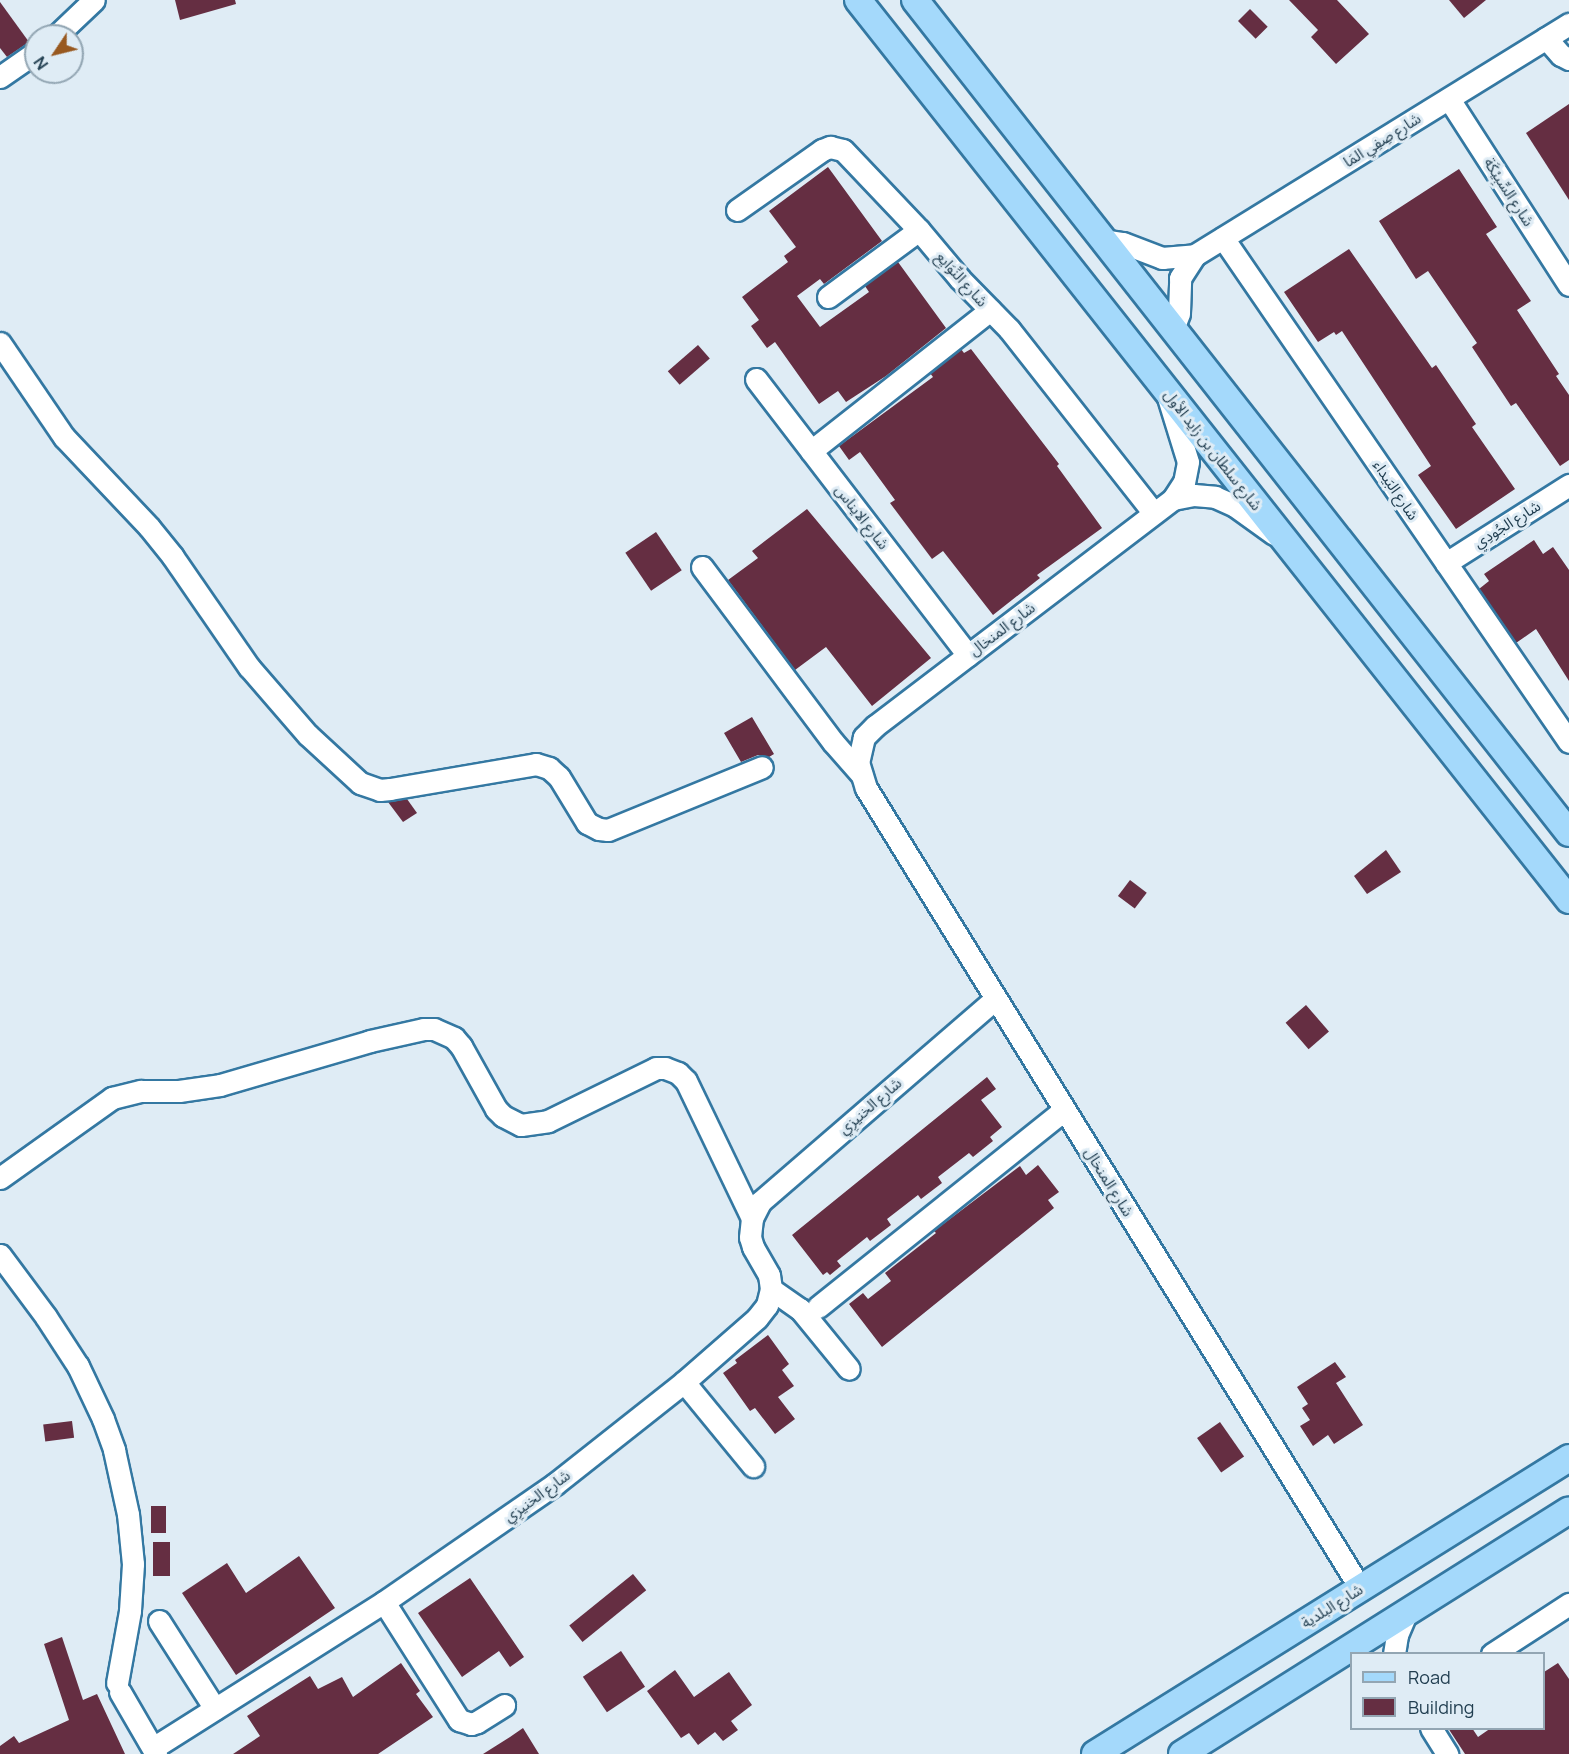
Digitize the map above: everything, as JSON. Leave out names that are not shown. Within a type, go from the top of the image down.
[{"type":"main road","name":"شارع سلطان بن زايد الأول","points":[[858,0],[1569,900]]},
{"type":"main road","points":[[915,0],[1569,833]]},
{"type":"main road","name":"شارع البلدية","points":[[1095,1754],[1569,1458]]},
{"type":"main road","points":[[1182,1754],[1569,1510]]},
{"type":"street","points":[[69,24],[94,0]]},
{"type":"street","name":"شارع صِفِي المَا","points":[[1173,329],[1179,313],[1180,278],[1195,255],[1569,24]]},
{"type":"street","points":[[1546,38],[1561,55],[1569,59]]},
{"type":"street","points":[[0,77],[24,60]]},
{"type":"street","name":"شارع السِّبِيْكَة","points":[[1449,99],[1569,285]]},
{"type":"street","name":"شارع النِّوَايِع","points":[[737,210],[822,150],[838,147],[851,156],[1009,329],[1154,513]]},
{"type":"street","points":[[828,297],[919,231]]},
{"type":"street","name":"شارع البَيداء","points":[[1223,238],[1569,742]]},
{"type":"street","name":"شارع صِفِي المَا","points":[[1103,240],[1124,243],[1162,258],[1195,255]]},
{"type":"street","points":[[811,451],[990,310]]},
{"type":"street","points":[[0,343],[64,437],[149,527],[173,557],[249,667],[308,735],[360,783],[370,788],[390,789],[536,764],[549,768],[559,777],[587,822],[599,829],[608,830],[762,767]]},
{"type":"street","name":"شارع الايناس","points":[[756,379],[968,655]]},
{"type":"street","points":[[1165,389],[1188,462],[1184,482],[1173,500]]},
{"type":"street","name":"شارع الجُودِي","points":[[1446,563],[1569,485]]},
{"type":"street","name":"شارع المنخال","points":[[1283,539],[1235,506],[1215,497],[1194,495],[1173,500],[875,726],[864,737],[859,750],[861,774],[866,788],[1360,1588]]},
{"type":"street","name":"شارع المنخال","points":[[702,567],[833,742],[861,774]]},
{"type":"street","name":"شارع الخنيزِي","points":[[752,1218],[766,1195],[995,999]]},
{"type":"street","points":[[0,1178],[112,1098],[141,1092],[179,1091],[220,1085],[424,1029],[444,1032],[454,1038],[461,1046],[496,1109],[503,1116],[521,1125],[548,1121],[656,1068],[673,1070],[686,1082],[752,1218],[750,1227],[753,1247],[769,1275],[771,1289],[812,1312],[849,1369]]},
{"type":"street","points":[[812,1312],[1064,1110]]},
{"type":"street","name":"شارع الخنيزِي","points":[[0,1256],[46,1317],[78,1366],[103,1419],[114,1450],[128,1514],[133,1564],[130,1611],[118,1687],[155,1751],[215,1709],[384,1602],[555,1484],[684,1382],[762,1312],[771,1289]]},
{"type":"street","points":[[684,1382],[753,1466]]},
{"type":"street","points":[[384,1602],[459,1720],[471,1724],[477,1722],[504,1705]]},
{"type":"street","points":[[1494,1652],[1569,1604]]},
{"type":"street","points":[[1394,1652],[1396,1635],[1407,1612]]},
{"type":"street","points":[[159,1621],[215,1709]]},
{"type":"street","points":[[1326,1663],[1350,1661]]},
{"type":"street","points":[[1432,1730],[1447,1754]]},
{"type":"building","points":[[175,0],[235,0],[236,4],[180,20]]},
{"type":"building","points":[[1289,0],[1337,0],[1369,34],[1336,64],[1311,37],[1318,30]]},
{"type":"building","points":[[1449,0],[1486,0],[1464,18]]},
{"type":"building","points":[[0,2],[24,35],[24,45],[7,57],[0,48]]},
{"type":"building","points":[[1250,9],[1268,27],[1256,39],[1238,21]]},
{"type":"building","points":[[1569,104],[1569,200],[1526,133]]},
{"type":"building","points":[[828,167],[882,241],[824,284],[820,279],[797,296],[820,327],[869,292],[865,286],[898,262],[946,328],[886,376],[846,402],[838,391],[819,404],[775,342],[767,348],[751,326],[759,320],[742,297],[788,262],[784,256],[796,247],[769,211]]},
{"type":"building","points":[[1459,169],[1497,227],[1486,234],[1531,301],[1517,310],[1559,374],[1556,376],[1569,395],[1569,460],[1560,466],[1516,403],[1511,406],[1472,347],[1477,343],[1428,271],[1416,279],[1379,221]]},
{"type":"building","points":[[1349,249],[1432,368],[1436,365],[1476,424],[1472,427],[1515,489],[1456,529],[1418,475],[1431,466],[1342,331],[1336,335],[1334,332],[1318,342],[1284,292]]},
{"type":"building","points":[[698,345],[710,359],[680,385],[668,371]]},
{"type":"building","points":[[961,349],[964,353],[971,349],[1059,464],[1057,466],[1102,528],[1037,575],[1040,578],[993,615],[943,551],[932,559],[890,503],[895,500],[860,452],[849,460],[839,446],[933,377],[930,373]]},
{"type":"building","points":[[807,509],[931,658],[872,706],[826,647],[795,670],[728,580],[758,558],[752,551]]},
{"type":"building","points":[[656,532],[682,570],[651,591],[625,553]]},
{"type":"building","points":[[1534,540],[1543,554],[1553,547],[1569,570],[1569,681],[1536,629],[1516,643],[1479,589],[1489,581],[1484,574]]},
{"type":"building","points":[[752,717],[774,754],[769,757],[758,755],[741,762],[724,733]]},
{"type":"building","points":[[407,799],[417,813],[403,822],[388,802]]},
{"type":"building","points":[[1386,850],[1401,872],[1367,894],[1354,876]]},
{"type":"building","points":[[1130,880],[1147,893],[1135,909],[1118,896]]},
{"type":"building","points":[[1306,1005],[1329,1031],[1309,1049],[1286,1023]]},
{"type":"building","points":[[987,1077],[996,1089],[981,1100],[1002,1127],[990,1137],[993,1141],[973,1157],[969,1153],[938,1177],[942,1183],[921,1199],[918,1195],[887,1219],[891,1225],[870,1241],[867,1237],[837,1261],[841,1266],[830,1275],[827,1272],[823,1275],[792,1235]]},
{"type":"building","points":[[1038,1165],[1059,1192],[1048,1200],[1054,1208],[882,1347],[849,1304],[863,1293],[868,1299],[891,1281],[885,1273],[936,1233],[934,1231],[1020,1166],[1026,1175]]},
{"type":"building","points":[[768,1335],[789,1364],[782,1370],[794,1386],[778,1397],[795,1419],[775,1434],[755,1408],[750,1411],[723,1373],[737,1363],[735,1360]]},
{"type":"building","points":[[1335,1362],[1346,1377],[1336,1383],[1363,1425],[1334,1444],[1328,1435],[1313,1446],[1300,1426],[1310,1420],[1302,1408],[1308,1404],[1297,1387]]},
{"type":"building","points":[[72,1421],[74,1438],[45,1441],[43,1425]]},
{"type":"building","points":[[1220,1422],[1244,1456],[1221,1472],[1197,1438]]},
{"type":"building","points":[[151,1506],[166,1506],[166,1533],[151,1533]]},
{"type":"building","points":[[153,1542],[170,1542],[170,1576],[153,1576]]},
{"type":"building","points":[[299,1556],[335,1608],[236,1675],[182,1593],[227,1563],[246,1593]]},
{"type":"building","points":[[633,1574],[646,1590],[582,1642],[569,1626]]},
{"type":"building","points":[[470,1578],[524,1657],[510,1667],[499,1651],[462,1677],[418,1613]]},
{"type":"building","points":[[62,1637],[83,1700],[97,1694],[125,1754],[0,1754],[0,1746],[14,1736],[19,1743],[69,1720],[44,1644]]},
{"type":"building","points":[[621,1651],[645,1687],[607,1712],[583,1677]]},
{"type":"building","points":[[401,1663],[420,1691],[416,1694],[433,1717],[378,1754],[233,1754],[260,1736],[247,1716],[310,1676],[318,1689],[342,1677],[353,1697]]},
{"type":"building","points":[[1558,1663],[1569,1679],[1569,1754],[1465,1754],[1449,1730],[1473,1730],[1478,1737],[1488,1730],[1545,1730],[1545,1671]]},
{"type":"building","points":[[675,1670],[694,1697],[729,1672],[752,1705],[731,1721],[738,1730],[723,1741],[715,1732],[698,1745],[689,1733],[681,1738],[647,1691]]},
{"type":"building","points":[[523,1728],[539,1754],[483,1754],[510,1737]]}]
